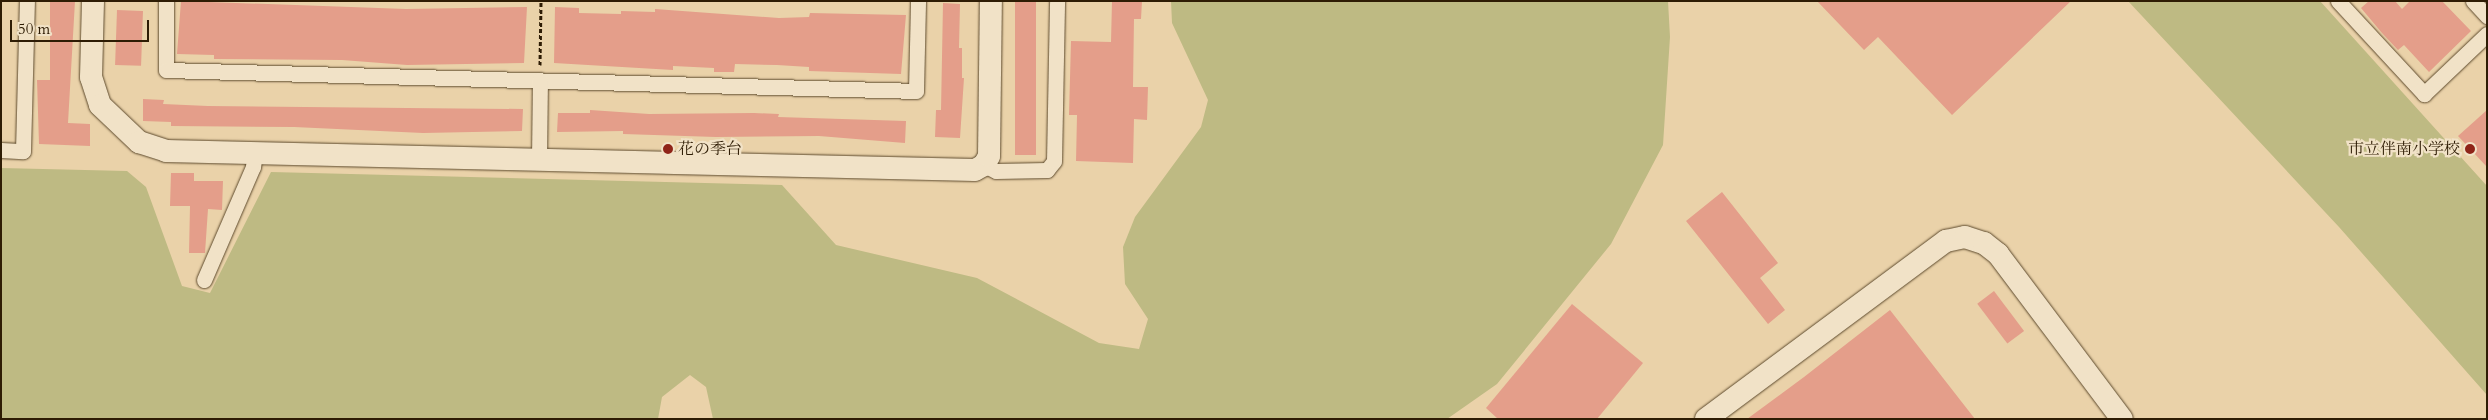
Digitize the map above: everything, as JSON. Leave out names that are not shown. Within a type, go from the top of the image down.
[{"type":"street","points":[[1,150],[23,151],[27,1]]},
{"type":"street","points":[[93,1],[91,77],[100,105],[119,126],[139,142],[166,151],[975,170],[984,165],[990,156],[991,1]]},
{"type":"street","points":[[166,1],[166,70],[916,91],[918,1]]},
{"type":"street","points":[[984,165],[996,171],[1047,170],[1054,162],[1057,1]]},
{"type":"street","points":[[2338,1],[2424,94],[2487,34]]},
{"type":"street","points":[[2473,1],[2487,16]]},
{"type":"street","points":[[539,159],[540,80]]},
{"type":"street","points":[[204,280],[253,167],[255,153]]},
{"type":"street","points":[[1706,419],[1946,240],[1965,237],[1984,243],[1998,254],[2122,419]]},
{"type":"path","points":[[540,80],[541,1]]},
{"type":"shaded area","points":[[1171,1],[1668,1],[1670,37],[1663,145],[1611,244],[1497,384],[1447,419],[713,419],[706,387],[690,375],[662,397],[658,419],[1,419],[1,168],[127,171],[146,187],[182,286],[210,293],[271,172],[782,185],[836,245],[977,278],[1099,343],[1139,349],[1148,319],[1125,284],[1123,247],[1135,217],[1201,127],[1208,100],[1172,23]]},
{"type":"shaded area","points":[[2128,1],[2320,1],[2487,186],[2487,395],[2339,227]]},
{"type":"building","points":[[50,1],[75,1],[68,123],[90,124],[90,146],[39,144],[37,80],[50,80]]},
{"type":"building","points":[[181,1],[406,9],[527,7],[524,63],[407,65],[342,60],[214,59],[214,55],[177,54]]},
{"type":"building","points":[[1015,1],[1036,1],[1036,155],[1015,155]]},
{"type":"building","points":[[1112,1],[1142,1],[1141,19],[1134,19],[1133,87],[1148,87],[1147,120],[1134,119],[1133,163],[1076,161],[1077,115],[1069,115],[1071,41],[1111,42]]},
{"type":"building","points":[[1817,1],[2071,1],[1952,115],[1878,37],[1864,50]]},
{"type":"building","points":[[2369,1],[2395,1],[2402,9],[2410,1],[2442,1],[2471,31],[2429,72],[2404,45],[2398,50],[2382,33],[2361,8]]},
{"type":"building","points":[[943,3],[960,4],[959,48],[962,48],[962,78],[964,78],[960,138],[935,137],[936,110],[941,110]]},
{"type":"building","points":[[555,7],[579,8],[579,13],[621,14],[621,11],[655,12],[655,9],[779,18],[809,17],[810,13],[906,15],[901,74],[809,71],[809,67],[777,65],[735,64],[734,72],[714,72],[714,68],[673,66],[673,70],[554,63]]},
{"type":"building","points":[[117,10],[143,11],[141,66],[115,65]]},
{"type":"building","points":[[143,99],[164,100],[163,104],[208,106],[523,109],[522,131],[423,133],[294,127],[171,126],[171,122],[143,121]]},
{"type":"building","points":[[590,110],[649,114],[754,113],[779,114],[778,117],[906,121],[905,143],[819,136],[716,137],[623,134],[623,131],[557,132],[558,113],[590,113]]},
{"type":"building","points":[[2487,110],[2487,167],[2458,136]]},
{"type":"building","points":[[171,173],[194,173],[194,181],[223,181],[222,210],[208,209],[205,253],[189,253],[190,206],[170,206]]},
{"type":"building","points":[[1722,192],[1778,263],[1760,278],[1785,310],[1768,324],[1686,221]]},
{"type":"building","points":[[1994,291],[2024,331],[2007,344],[1977,304]]},
{"type":"building","points":[[1572,304],[1643,363],[1597,419],[1498,419],[1486,408]]},
{"type":"building","points":[[1890,310],[1975,419],[1747,419],[1804,377]]},
{"type":"place","name":"花の季台","points":[[668,149]]},
{"type":"place","name":"市立伴南小学校","points":[[2470,149]]}]
